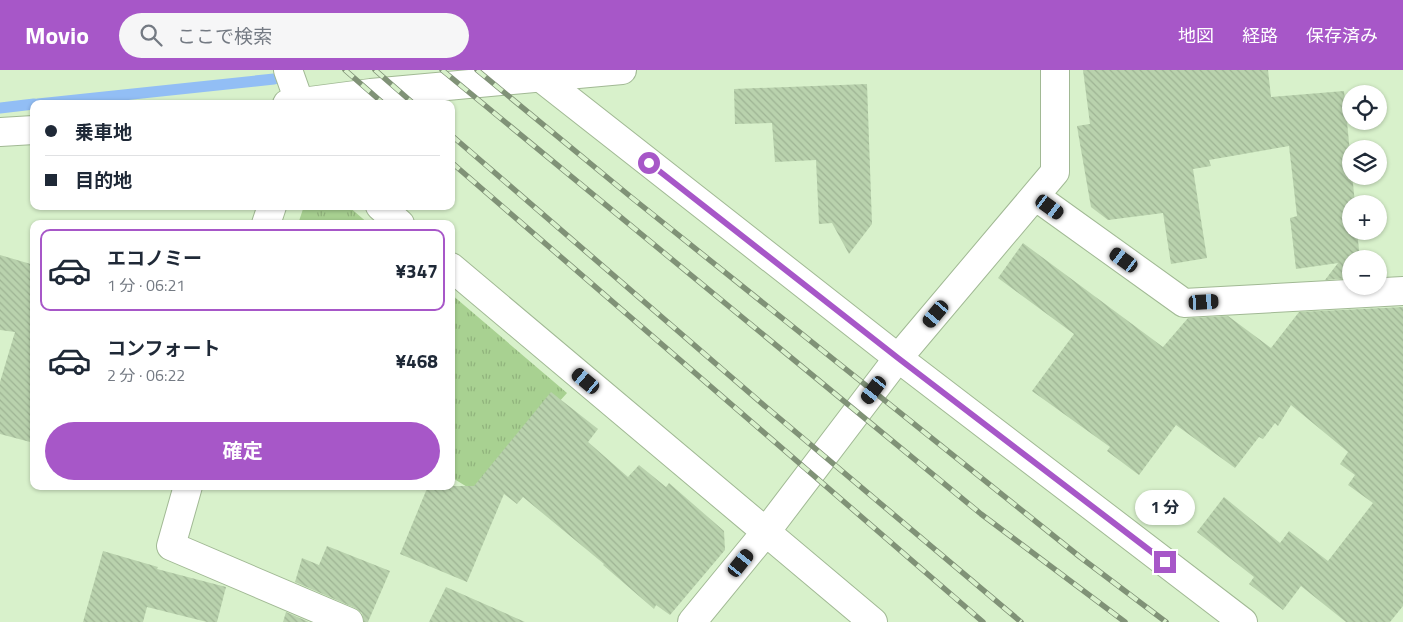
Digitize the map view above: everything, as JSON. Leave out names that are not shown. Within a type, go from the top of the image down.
[{"type":"street","points":[[288,70],[295,100]]},
{"type":"street","points":[[318,100],[535,74],[622,70]]},
{"type":"street","points":[[692,622],[765,533],[898,358],[1056,172],[1055,70]]},
{"type":"street","points":[[535,74],[898,358],[1243,622]]},
{"type":"street","points":[[0,132],[30,130]]},
{"type":"street","points":[[1036,196],[1184,304],[1403,291]]},
{"type":"street","points":[[384,210],[396,220]]},
{"type":"street","points":[[455,270],[873,622]]},
{"type":"street","points":[[187,490],[170,546],[349,622]]},
{"type":"green space","points":[[303,210],[353,210],[364,220],[299,220]]},
{"type":"green space","points":[[455,297],[567,393],[477,493],[455,479]]},
{"type":"building","points":[[1083,70],[1268,70],[1271,97],[1342,91],[1342,130],[1348,130],[1349,140],[1342,140],[1342,185],[1353,185],[1354,195],[1342,195],[1342,240],[1358,240],[1359,250],[1342,250],[1342,279],[1325,280],[1338,263],[1296,269],[1290,218],[1297,216],[1289,146],[1209,160],[1211,166],[1193,169],[1207,258],[1171,264],[1163,213],[1108,220],[1091,207],[1077,126],[1090,124]]},
{"type":"building","points":[[867,84],[872,224],[849,254],[832,223],[819,224],[816,160],[775,162],[772,123],[735,124],[734,89]]},
{"type":"building","points":[[1023,243],[1163,347],[1188,318],[1228,316],[1271,348],[1299,312],[1403,307],[1403,606],[1390,622],[1346,622],[1301,586],[1283,610],[1249,584],[1254,577],[1197,532],[1224,497],[1280,543],[1289,531],[1328,561],[1373,503],[1348,485],[1355,475],[1340,464],[1348,452],[1291,405],[1278,426],[1275,423],[1263,439],[1259,437],[1235,468],[1176,425],[1139,475],[1107,451],[1110,447],[1032,391],[1074,334],[998,278]]},
{"type":"building","points":[[0,255],[30,264],[30,442],[0,434],[0,382],[15,332],[0,330]]},
{"type":"building","points":[[551,392],[598,429],[588,442],[628,477],[639,465],[666,487],[669,483],[724,531],[725,550],[670,615],[656,605],[654,609],[604,564],[523,497],[517,504],[504,494],[467,582],[400,554],[426,490],[455,490],[455,486],[474,486]]},
{"type":"building","points":[[327,546],[390,571],[368,622],[364,622],[362,613],[355,608],[295,582],[302,558],[319,565]]},
{"type":"building","points":[[103,551],[158,567],[157,569],[226,587],[217,622],[207,622],[147,607],[143,622],[83,622]]},
{"type":"building","points":[[446,587],[525,622],[429,622]]},
{"type":"building","points":[[286,612],[309,622],[283,622]]},
{"type":"waterway","points":[[76,100],[274,79]]},
{"type":"waterway","points":[[0,108],[30,104]]},
{"type":"railway","points":[[345,70],[379,100]]},
{"type":"railway","points":[[375,70],[409,100]]},
{"type":"railway","points":[[442,70],[981,514],[1125,622]]},
{"type":"railway","points":[[477,70],[631,197],[1080,557],[1166,622]]},
{"type":"railway","points":[[455,138],[766,407],[1021,622]]},
{"type":"railway","points":[[455,165],[983,622]]},
{"type":"route","points":[[649,163],[898,358],[1165,562]]}]
